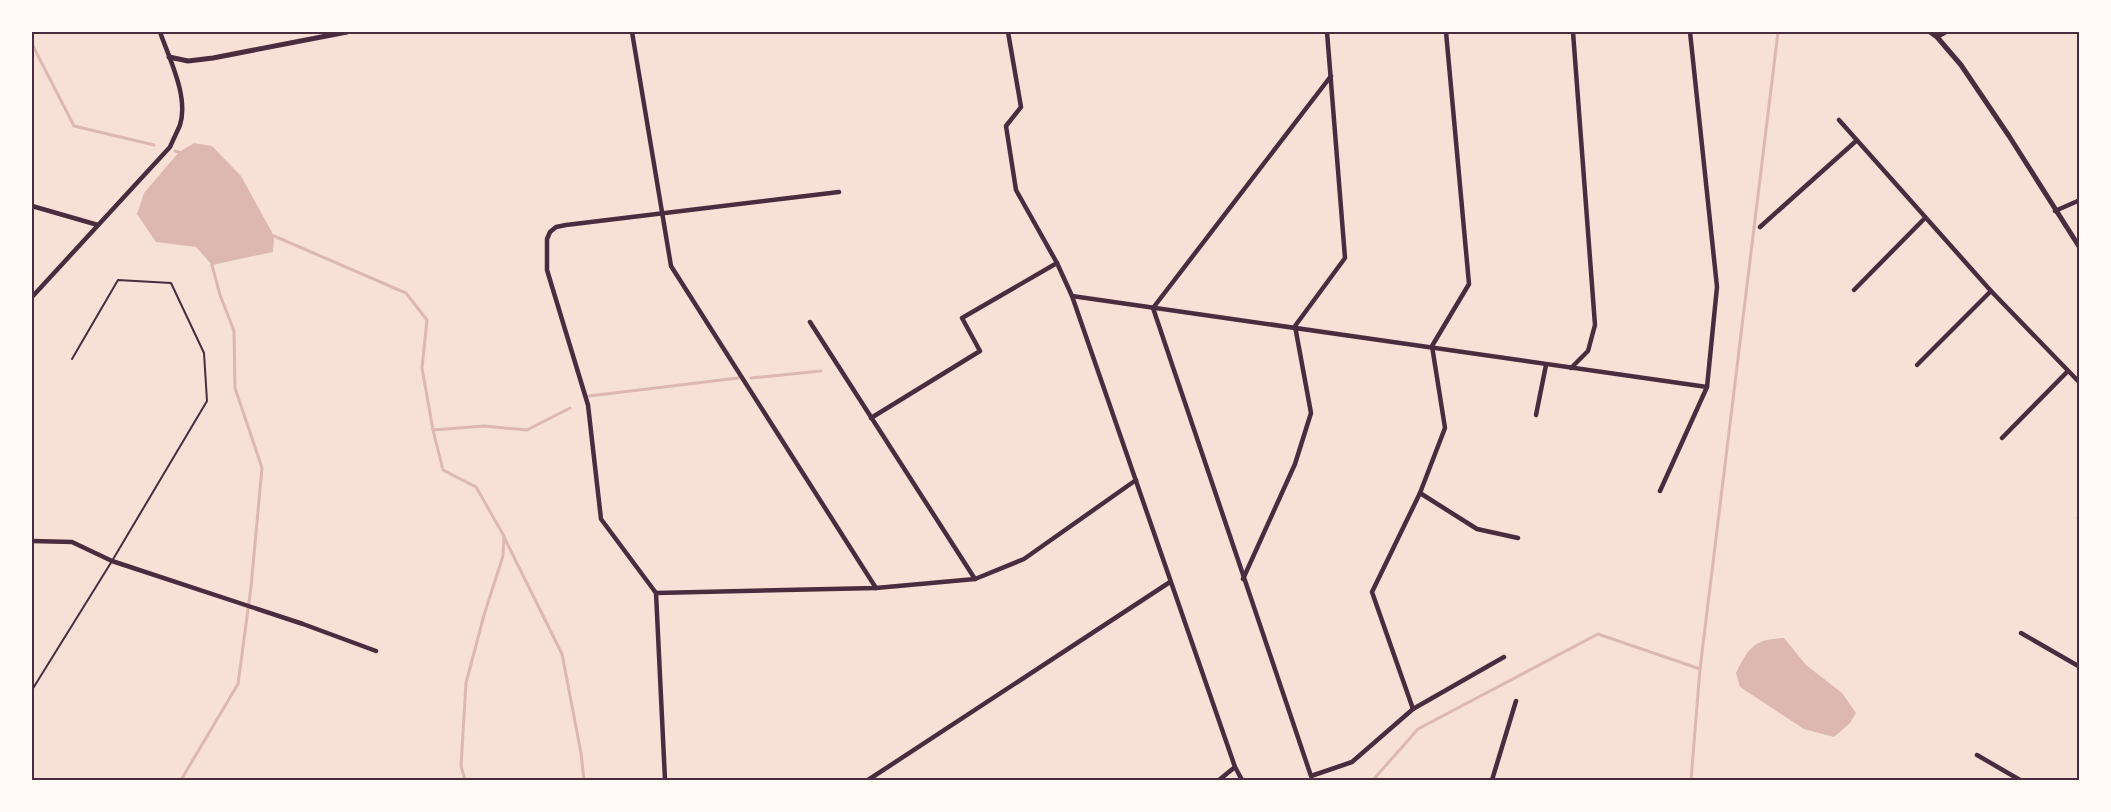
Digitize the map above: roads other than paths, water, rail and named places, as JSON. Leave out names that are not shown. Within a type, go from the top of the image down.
[{"type":"street","points":[[32,297],[170,147],[180,123],[182,104],[177,79],[160,32]]},
{"type":"street","points":[[169,57],[188,61],[213,58],[347,32]]},
{"type":"street","points":[[632,32],[671,266],[876,588]]},
{"type":"street","points":[[1008,32],[1021,107],[1005,126],[1016,190],[1057,263],[1072,296],[1170,582],[1235,767],[1242,780]]},
{"type":"street","points":[[1244,579],[1295,464],[1311,413],[1295,327],[1345,258],[1327,32]]},
{"type":"street","points":[[1413,709],[1372,592],[1420,493],[1445,428],[1432,346],[1469,284],[1446,32]]},
{"type":"street","points":[[1571,368],[1588,351],[1595,326],[1573,32]]},
{"type":"street","points":[[1660,491],[1707,387],[1717,287],[1690,32]]},
{"type":"street","points":[[1930,32],[1961,65],[2079,248]]},
{"type":"street","points":[[1937,37],[1946,32]]},
{"type":"street","points":[[1153,308],[1331,76]]},
{"type":"street","points":[[1839,120],[1991,291],[2079,383]]},
{"type":"street","points":[[1760,228],[1856,141]]},
{"type":"street","points":[[665,780],[656,593],[601,519],[588,405],[547,270],[547,239],[556,227],[839,192]]},
{"type":"street","points":[[2055,211],[2079,200]]},
{"type":"street","points":[[32,206],[98,225]]},
{"type":"street","points":[[1854,290],[1925,218]]},
{"type":"street","points":[[871,418],[980,351],[962,318],[1057,263]]},
{"type":"street","points":[[1917,365],[1991,291]]},
{"type":"street","points":[[1072,296],[1707,387]]},
{"type":"street","points":[[1153,308],[1311,776],[1352,762],[1413,709],[1504,657]]},
{"type":"street","points":[[810,322],[975,579]]},
{"type":"street","points":[[1536,415],[1545,365]]},
{"type":"street","points":[[2002,438],[2068,371]]},
{"type":"street","points":[[656,593],[876,588],[975,579],[1024,559],[1136,480]]},
{"type":"street","points":[[1420,493],[1477,529],[1518,538]]},
{"type":"street","points":[[32,541],[72,542],[112,561],[303,624],[376,651]]},
{"type":"street","points":[[868,780],[1170,582]]},
{"type":"street","points":[[2021,633],[2079,667]]},
{"type":"street","points":[[1492,780],[1516,701]]},
{"type":"street","points":[[1977,755],[2020,780]]},
{"type":"street","points":[[1219,780],[1235,767]]},
{"type":"lane","points":[[32,690],[112,561],[207,400],[204,353],[171,283],[118,280],[72,359]]},
{"type":"waterway","points":[[1691,780],[1700,669],[1778,32]]},
{"type":"waterway","points":[[32,44],[74,126],[154,145]]},
{"type":"waterway","points":[[175,151],[179,152]]},
{"type":"waterway","points":[[274,236],[406,293],[427,320],[422,368],[443,470],[476,487],[504,536],[503,556],[466,683],[461,766],[465,780]]},
{"type":"waterway","points":[[181,780],[238,684],[251,587],[262,468],[235,388],[234,331],[220,295],[212,265]]},
{"type":"waterway","points":[[751,378],[821,371]]},
{"type":"waterway","points":[[589,396],[738,378]]},
{"type":"waterway","points":[[433,430],[484,426],[527,430],[570,408]]},
{"type":"waterway","points":[[504,537],[562,654],[584,780]]},
{"type":"waterway","points":[[1373,780],[1418,729],[1598,634],[1700,669]]}]
